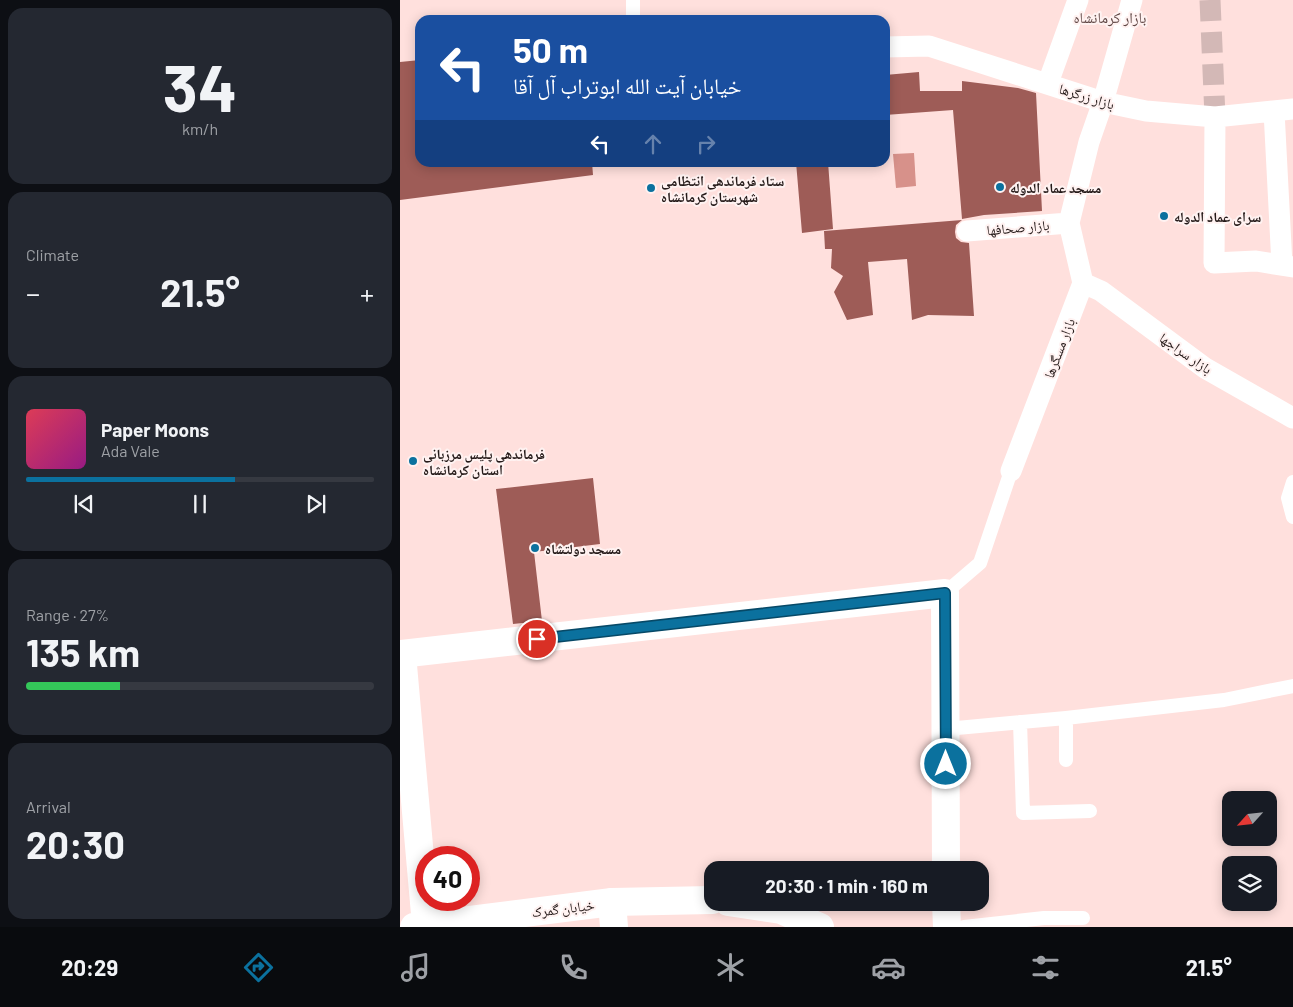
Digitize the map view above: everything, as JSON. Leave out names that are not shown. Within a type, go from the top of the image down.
[{"type":"street","points":[[1048,83],[1078,0]]},
{"type":"street","points":[[1083,284],[1069,223],[1089,142],[1103,102],[1132,0]]},
{"type":"street","name":"بازار زرگرها","points":[[890,48],[929,46],[1103,102],[1146,111],[1215,117],[1284,110]]},
{"type":"street","points":[[1215,117],[1214,263],[1256,261],[1287,266],[1284,110]]},
{"type":"street","name":"بازار صحافها","points":[[967,231],[1069,223]]},
{"type":"street","name":"بازار سراجها","points":[[1083,284],[1101,291],[1205,368],[1293,418]]},
{"type":"street","name":"بازار مسگرها","points":[[1011,470],[1083,284]]},
{"type":"street","points":[[420,926],[401,654],[945,593],[946,861]]},
{"type":"street","name":"خیابان گمرک","points":[[420,926],[613,914],[704,901]]},
{"type":"street","points":[[783,911],[820,927]]},
{"type":"street","points":[[946,911],[947,927]]},
{"type":"lane","points":[[633,0],[633,15]]},
{"type":"lane","points":[[945,593],[980,563],[1011,470]]},
{"type":"lane","points":[[1293,482],[1288,498],[1293,517]]},
{"type":"lane","points":[[946,729],[1066,718],[1224,700],[1293,686]]},
{"type":"lane","points":[[1066,718],[1066,760]]},
{"type":"lane","points":[[1020,722],[1023,813],[1090,811]]},
{"type":"lane","points":[[964,927],[1044,918],[1083,918]]},
{"type":"shaded area","points":[[914,153],[916,186],[896,188],[893,154]]},
{"type":"building","points":[[415,60],[415,167],[592,167],[593,175],[400,200],[400,62]]},
{"type":"building","points":[[919,72],[920,91],[962,91],[962,81],[1018,88],[1036,93],[1042,211],[984,215],[962,219],[953,110],[890,115],[890,75]]},
{"type":"building","points":[[796,167],[828,167],[833,229],[802,233]]},
{"type":"building","points":[[962,220],[956,225],[955,232],[956,238],[961,242],[969,243],[974,316],[928,315],[912,320],[907,259],[868,262],[873,315],[847,320],[834,292],[843,276],[831,268],[832,249],[825,249],[824,231]]},
{"type":"building","name":"مسجد دولتشاه","points":[[593,478],[600,544],[534,552],[542,621],[513,624],[496,489]]},
{"type":"tunnel","points":[[1210,0],[1215,117]]},
{"type":"place","name":"مسجد عماد الدوله","points":[[1000,187]]},
{"type":"place","name":"ستاد فرماندهی انتظامی شهرستان کرمانشاه","points":[[651,188]]},
{"type":"place","name":"سرای عماد الدوله","points":[[1164,216]]},
{"type":"place","name":"فرماندهی پلیس مرزبانی استان کرمانشاه","points":[[413,461]]},
{"type":"place","name":"مسجد دولتشاه","points":[[535,548]]},
{"type":"district","name":"بازار کرمانشاه","points":[[1110,17]]},
{"type":"route","points":[[537,639],[945,593],[946,764]]}]
